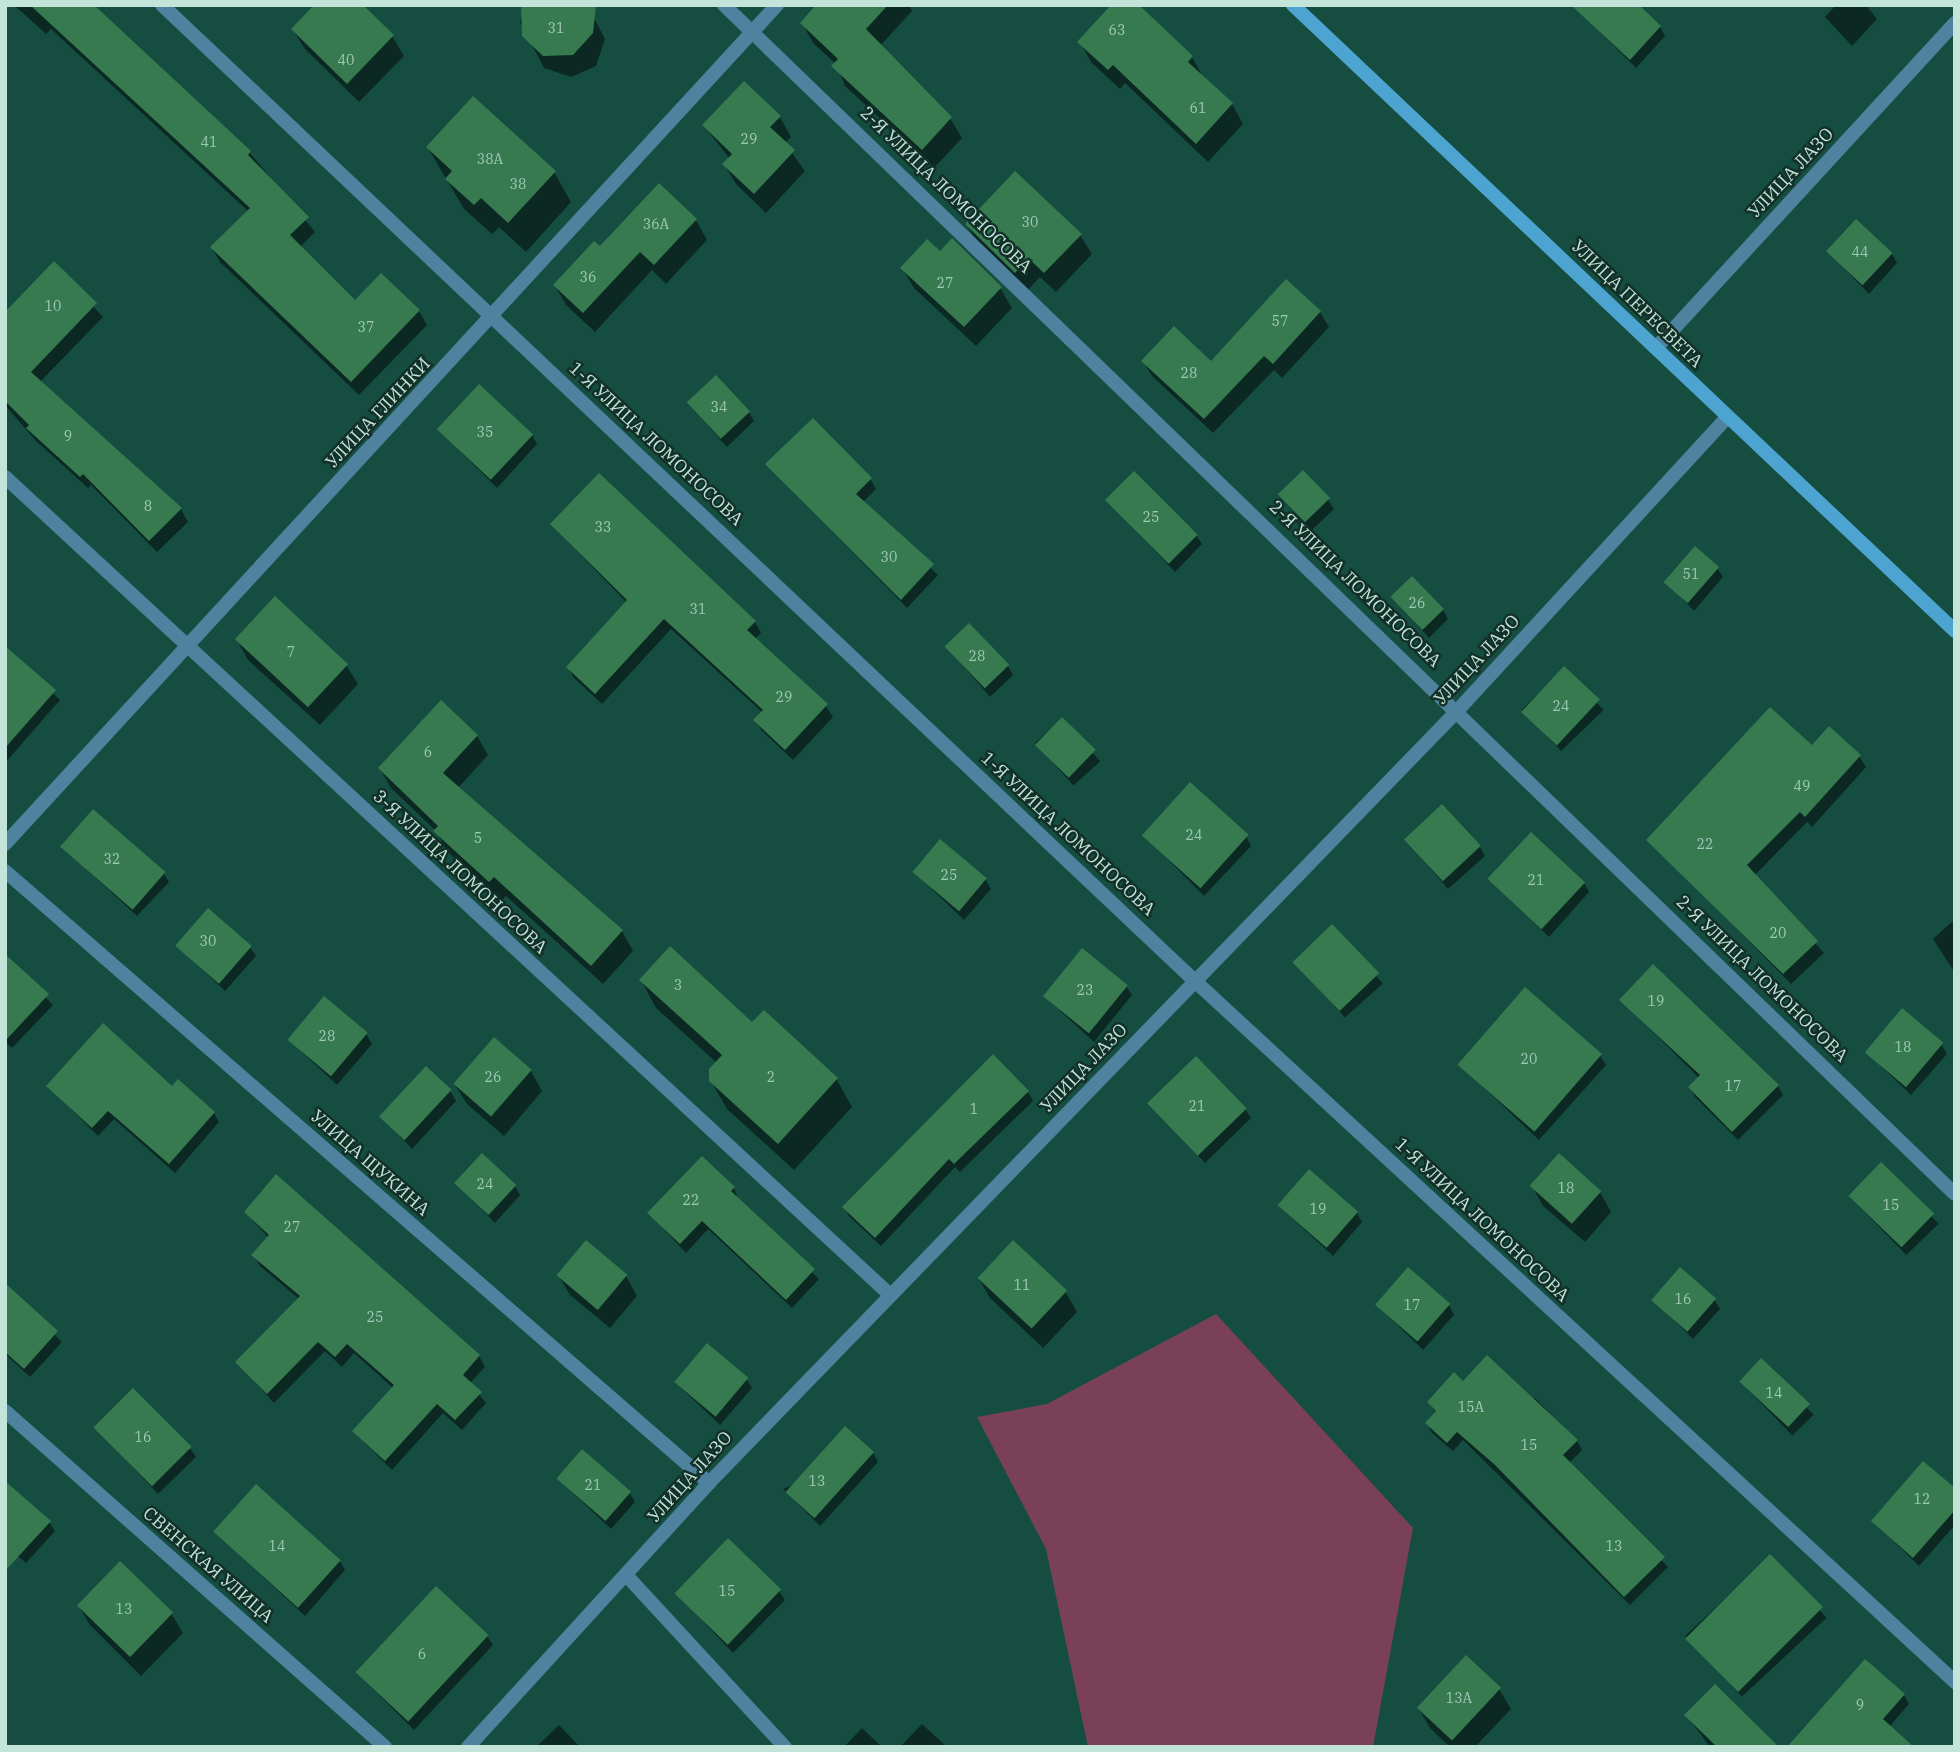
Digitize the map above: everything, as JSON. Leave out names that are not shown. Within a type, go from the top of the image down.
[{"type":"main road","name":"УЛИЦА ПЕРЕСВЕТА","points":[[1293,5],[1955,631]]},
{"type":"street","name":"1-Я УЛИЦА ЛОМОНОСОВА","points":[[162,5],[1196,982],[1955,1682]]},
{"type":"street","name":"2-Я УЛИЦА ЛОМОНОСОВА","points":[[724,5],[1458,710],[1955,1194]]},
{"type":"street","name":"УЛИЦА ГЛИНКИ","points":[[5,844],[777,5]]},
{"type":"street","name":"УЛИЦА ЛАЗО","points":[[1656,348],[1955,23]]},
{"type":"street","name":"УЛИЦА ЛАЗО","points":[[468,1747],[627,1576],[709,1483],[889,1294],[1196,982],[1458,710],[1727,417]]},
{"type":"street","name":"3-Я УЛИЦА ЛОМОНОСОВА","points":[[5,477],[889,1294]]},
{"type":"street","name":"УЛИЦА ЩУКИНА","points":[[5,872],[709,1483]]},
{"type":"street","name":"СВЕНСКАЯ УЛИЦА","points":[[5,1411],[385,1747]]},
{"type":"street","points":[[627,1576],[785,1747]]},
{"type":"shaded area","points":[[1216,1314],[1413,1528],[1373,1747],[1088,1747],[1046,1549],[977,1417],[1047,1404]]},
{"type":"building","points":[[30,5],[94,5],[251,151],[248,155],[309,217],[290,235],[355,300],[381,273],[420,310],[351,382],[210,247],[250,208]]},
{"type":"building","points":[[314,5],[363,5],[394,35],[347,84],[291,29]]},
{"type":"building","points":[[521,5],[596,5],[593,33],[573,55],[543,56],[522,36]]},
{"type":"building","points":[[816,5],[888,5],[866,29],[952,117],[922,150],[831,66],[838,59],[800,23]]},
{"type":"building","points":[[1111,5],[1139,5],[1193,56],[1188,62],[1233,103],[1196,144],[1113,65],[1108,70],[1077,42]]},
{"type":"building","points":[[1571,5],[1639,5],[1661,26],[1630,60]]},
{"type":"building","points":[[744,81],[781,116],[770,127],[795,150],[754,194],[722,164],[732,154],[702,125]]},
{"type":"building","points":[[473,96],[556,171],[508,223],[481,198],[474,205],[445,179],[452,171],[426,147]]},
{"type":"building","points":[[1015,171],[1082,234],[1044,273],[1028,258],[1015,273],[965,224]]},
{"type":"building","points":[[659,183],[697,219],[654,265],[640,252],[583,313],[553,285],[594,241],[600,246]]},
{"type":"building","points":[[1856,219],[1893,253],[1863,285],[1826,251]]},
{"type":"building","points":[[952,238],[1002,287],[964,327],[900,268],[927,239],[940,251]]},
{"type":"building","points":[[54,261],[97,303],[31,372],[182,508],[149,541],[83,474],[80,477],[26,428],[29,425],[5,401],[5,312]]},
{"type":"building","points":[[1286,279],[1321,311],[1273,364],[1264,356],[1204,419],[1141,361],[1174,326],[1211,361]]},
{"type":"building","points":[[716,375],[750,412],[721,439],[687,402]]},
{"type":"building","points":[[479,384],[533,434],[491,480],[437,429]]},
{"type":"building","points":[[813,418],[872,478],[856,494],[934,564],[901,600],[765,464]]},
{"type":"building","points":[[1303,470],[1330,498],[1305,522],[1278,494]]},
{"type":"building","points":[[1134,471],[1198,535],[1169,564],[1105,500]]},
{"type":"building","points":[[599,473],[756,621],[747,630],[828,704],[785,750],[753,720],[763,710],[664,619],[595,694],[566,667],[627,600],[550,524]]},
{"type":"building","points":[[1695,546],[1719,567],[1688,603],[1664,582]]},
{"type":"building","points":[[1412,576],[1444,609],[1422,630],[1390,597]]},
{"type":"building","points":[[275,596],[348,664],[308,707],[235,639]]},
{"type":"building","points":[[969,623],[1009,665],[985,688],[945,647]]},
{"type":"building","points":[[5,646],[56,690],[5,748]]},
{"type":"building","points":[[1564,666],[1600,699],[1557,745],[1521,712]]},
{"type":"building","points":[[441,700],[478,735],[443,773],[623,930],[591,966],[494,877],[489,882],[433,831],[438,826],[378,768]]},
{"type":"building","points":[[1770,707],[1812,745],[1829,726],[1861,755],[1805,817],[1800,812],[1747,865],[1818,941],[1783,974],[1646,840]]},
{"type":"building","points":[[1062,717],[1096,750],[1069,778],[1035,745]]},
{"type":"building","points":[[1190,782],[1249,835],[1201,888],[1142,836]]},
{"type":"building","points":[[1442,804],[1481,846],[1443,881],[1404,839]]},
{"type":"building","points":[[93,809],[165,872],[133,910],[60,847]]},
{"type":"building","points":[[1531,832],[1585,882],[1541,929],[1487,879]]},
{"type":"building","points":[[940,839],[987,878],[959,911],[912,872]]},
{"type":"building","points":[[208,908],[252,946],[219,984],[175,946]]},
{"type":"building","points":[[1332,924],[1379,973],[1340,1011],[1292,962]]},
{"type":"building","points":[[670,946],[752,1022],[764,1010],[838,1078],[778,1144],[709,1081],[709,1069],[722,1055],[639,980]]},
{"type":"building","points":[[1082,948],[1128,985],[1089,1033],[1043,996]]},
{"type":"building","points":[[5,954],[49,994],[5,1041]]},
{"type":"building","points":[[1653,964],[1779,1085],[1732,1132],[1688,1087],[1700,1075],[1619,1000]]},
{"type":"building","points":[[1525,987],[1602,1054],[1534,1132],[1457,1065]]},
{"type":"building","points":[[324,996],[368,1033],[331,1076],[287,1040]]},
{"type":"building","points":[[1902,1008],[1943,1043],[1906,1087],[1865,1052]]},
{"type":"building","points":[[103,1023],[172,1086],[178,1079],[215,1112],[169,1164],[108,1111],[92,1128],[46,1086]]},
{"type":"building","points":[[494,1037],[532,1070],[491,1117],[453,1084]]},
{"type":"building","points":[[993,1054],[1029,1091],[954,1164],[949,1159],[875,1238],[842,1207]]},
{"type":"building","points":[[1196,1056],[1247,1109],[1198,1156],[1147,1103]]},
{"type":"building","points":[[426,1066],[452,1090],[405,1140],[379,1116]]},
{"type":"building","points":[[482,1153],[516,1185],[488,1215],[454,1183]]},
{"type":"building","points":[[1559,1153],[1601,1191],[1572,1224],[1530,1186]]},
{"type":"building","points":[[702,1156],[735,1187],[731,1191],[815,1269],[786,1300],[702,1221],[680,1244],[647,1213]]},
{"type":"building","points":[[1881,1162],[1934,1213],[1902,1247],[1848,1196]]},
{"type":"building","points":[[1309,1169],[1358,1212],[1327,1248],[1278,1205]]},
{"type":"building","points":[[276,1174],[480,1355],[463,1375],[482,1392],[455,1420],[437,1404],[385,1461],[352,1431],[394,1385],[347,1344],[335,1357],[318,1342],[267,1394],[235,1362],[300,1296],[251,1255],[269,1235],[244,1212]]},
{"type":"building","points":[[586,1240],[627,1275],[598,1310],[556,1275]]},
{"type":"building","points":[[1013,1240],[1067,1290],[1032,1328],[978,1278]]},
{"type":"building","points":[[1408,1267],[1450,1304],[1417,1341],[1375,1305]]},
{"type":"building","points":[[1680,1267],[1716,1298],[1687,1332],[1651,1300]]},
{"type":"building","points":[[5,1283],[58,1331],[24,1369],[5,1352]]},
{"type":"building","points":[[707,1343],[748,1378],[716,1417],[674,1382]]},
{"type":"building","points":[[1487,1355],[1578,1440],[1563,1455],[1665,1557],[1624,1597],[1494,1464],[1457,1432],[1447,1443],[1425,1423],[1436,1411],[1427,1402],[1454,1372],[1463,1381]]},
{"type":"building","points":[[1761,1358],[1810,1404],[1788,1427],[1739,1381]]},
{"type":"building","points":[[133,1388],[192,1447],[152,1486],[93,1428]]},
{"type":"building","points":[[845,1426],[874,1452],[814,1518],[785,1492]]},
{"type":"building","points":[[582,1449],[631,1492],[605,1521],[556,1478]]},
{"type":"building","points":[[1923,1461],[1955,1488],[1955,1510],[1913,1558],[1871,1521]]},
{"type":"building","points":[[5,1481],[51,1521],[5,1571]]},
{"type":"building","points":[[256,1484],[341,1560],[298,1608],[213,1532]]},
{"type":"building","points":[[728,1538],[781,1589],[728,1645],[675,1593]]},
{"type":"building","points":[[1770,1554],[1823,1607],[1738,1692],[1685,1639]]},
{"type":"building","points":[[120,1561],[173,1612],[130,1657],[77,1606]]},
{"type":"building","points":[[436,1586],[489,1635],[408,1721],[356,1672]]},
{"type":"building","points":[[1466,1655],[1501,1688],[1452,1740],[1417,1708]]},
{"type":"building","points":[[1865,1659],[1905,1694],[1883,1719],[1914,1747],[1787,1747]]},
{"type":"building","points":[[1715,1684],[1779,1747],[1717,1747],[1684,1715]]}]
